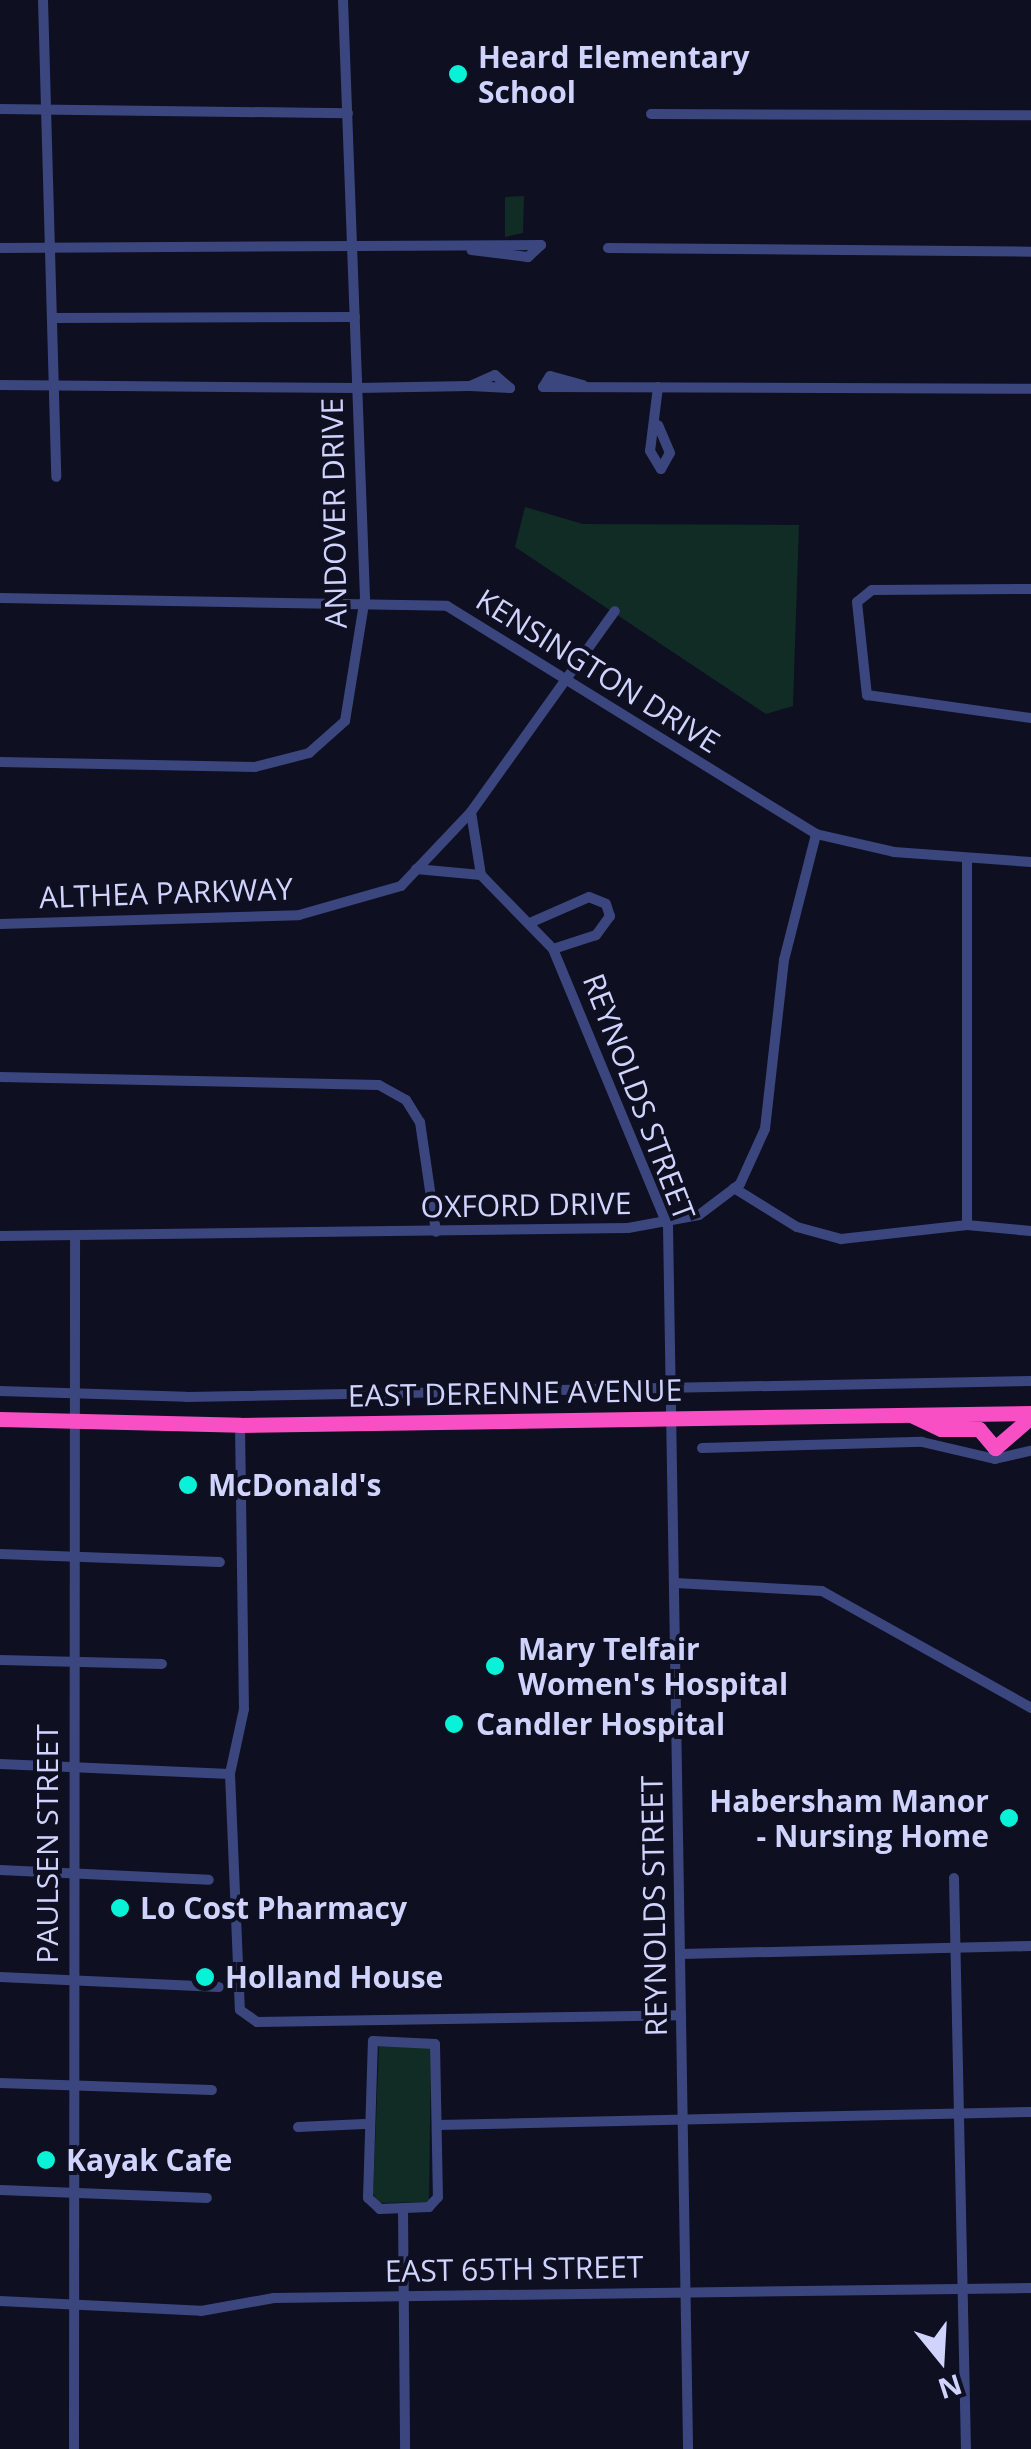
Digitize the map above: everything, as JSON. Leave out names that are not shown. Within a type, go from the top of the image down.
[{"type":"highway","points":[[909,1414],[941,1429],[979,1429],[995,1448],[1031,1415]]},
{"type":"highway","name":"EAST DERENNE AVENUE","points":[[0,1419],[240,1425],[1031,1415]]},
{"type":"street","points":[[43,0],[56,478]]},
{"type":"street","name":"ANDOVER DRIVE","points":[[0,762],[255,766],[310,753],[353,704],[365,598],[343,0]]},
{"type":"street","points":[[0,109],[348,113]]},
{"type":"street","points":[[651,114],[1031,116]]},
{"type":"street","points":[[0,248],[471,250],[528,257],[541,245],[530,240],[471,250]]},
{"type":"street","points":[[608,248],[1031,252]]},
{"type":"street","points":[[52,318],[354,317]]},
{"type":"street","points":[[0,385],[470,386]]},
{"type":"street","points":[[582,385],[1031,389]]},
{"type":"street","points":[[658,388],[658,426]]},
{"type":"street","points":[[1031,590],[872,590],[858,602],[867,695],[1031,718]]},
{"type":"street","name":"KENSINGTON DRIVE","points":[[0,598],[365,598],[448,606],[571,678],[816,834],[968,859],[1031,862]]},
{"type":"street","name":"ALTHEA PARKWAY","points":[[0,924],[299,915],[401,886],[471,812],[615,612]]},
{"type":"street","points":[[416,868],[481,875],[471,812]]},
{"type":"street","points":[[816,834],[784,960],[765,1129],[734,1188],[798,1227],[841,1239],[967,1225],[1031,1232]]},
{"type":"street","points":[[967,1225],[968,859]]},
{"type":"street","name":"REYNOLDS STREET","points":[[481,875],[532,922],[554,949],[668,1226],[682,2291],[688,2449]]},
{"type":"street","points":[[532,922],[590,897],[606,904],[610,916],[596,936],[554,949]]},
{"type":"street","points":[[0,1077],[378,1085],[406,1100],[420,1122],[436,1232]]},
{"type":"street","name":"OXFORD DRIVE","points":[[0,1236],[75,1240],[668,1226],[734,1188]]},
{"type":"street","name":"PAULSEN STREET","points":[[74,2449],[70,2193],[75,1240]]},
{"type":"street","points":[[0,1390],[75,1395],[1031,1381]]},
{"type":"street","points":[[240,1425],[244,1709],[230,1774],[236,1982],[250,2017],[681,2015]]},
{"type":"street","points":[[702,1448],[922,1442],[995,1460],[1031,1452]]},
{"type":"street","points":[[0,1554],[220,1562]]},
{"type":"street","points":[[674,1583],[822,1591],[1031,1708]]},
{"type":"street","points":[[0,1660],[162,1664]]},
{"type":"street","points":[[0,1764],[230,1774]]},
{"type":"street","points":[[0,1870],[209,1880]]},
{"type":"street","points":[[954,1878],[966,2286],[966,2449]]},
{"type":"street","points":[[680,1954],[1031,1946]]},
{"type":"street","points":[[0,1977],[219,1987]]},
{"type":"street","points":[[435,2044],[438,2197],[403,2210],[370,2202],[364,2124],[368,2046],[435,2044]]},
{"type":"street","points":[[0,2083],[212,2090]]},
{"type":"street","points":[[438,2125],[1031,2112]]},
{"type":"street","points":[[298,2126],[364,2124]]},
{"type":"street","points":[[0,2190],[207,2198]]},
{"type":"street","points":[[403,2210],[405,2449]]},
{"type":"street","name":"EAST 65TH STREET","points":[[0,2301],[201,2311],[274,2298],[1031,2288]]},
{"type":"green space","points":[[524,196],[523,233],[505,237],[505,197]]},
{"type":"green space","points":[[525,507],[583,524],[799,525],[793,706],[766,714],[515,547]]},
{"type":"green space","points":[[379,2046],[431,2048],[429,2202],[379,2203],[373,2194]]},
{"type":"place","name":"Heard Elementary School","points":[[458,74]]},
{"type":"place","name":"McDonald's","points":[[188,1485]]},
{"type":"place","name":"Mary Telfair Women's Hospital","points":[[495,1666]]},
{"type":"place","name":"Candler Hospital","points":[[454,1724]]},
{"type":"place","name":"Habersham Manor - Nursing Home","points":[[1009,1818]]},
{"type":"place","name":"Lo Cost Pharmacy","points":[[120,1908]]},
{"type":"place","name":"Holland House","points":[[205,1977]]},
{"type":"place","name":"Kayak Cafe","points":[[46,2160]]}]
